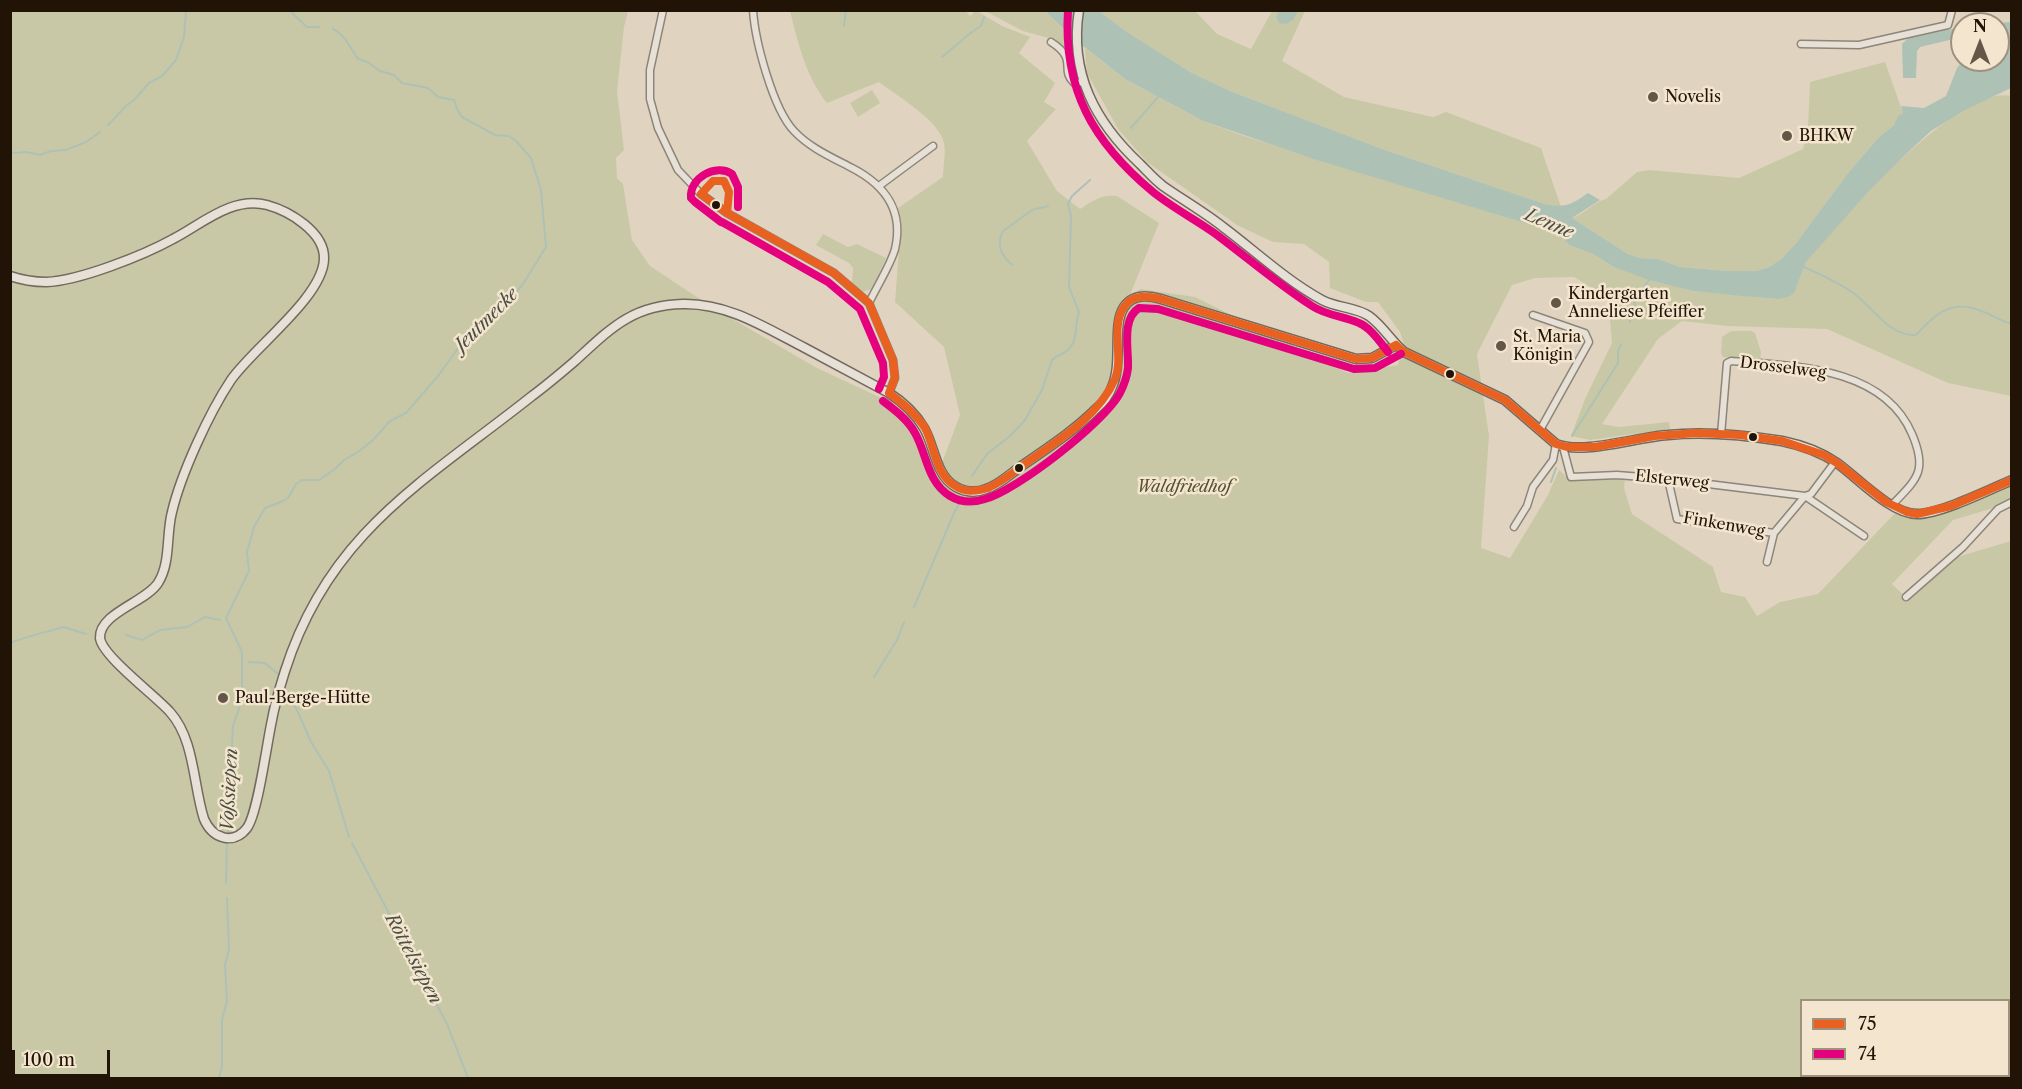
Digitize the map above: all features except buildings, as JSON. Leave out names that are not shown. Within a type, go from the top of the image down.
[{"type":"street","points":[[663,10],[650,70],[650,99],[658,128],[678,170],[701,194],[727,213],[834,273],[869,303],[893,360],[895,378],[889,393]]},
{"type":"street","points":[[753,10],[766,71],[777,103],[793,129],[812,147],[864,174],[879,186],[891,204],[897,219],[895,250],[869,303]]},
{"type":"street","points":[[1078,10],[1076,33],[1080,69],[1100,117],[1116,141],[1161,184],[1323,301],[1370,317],[1404,352],[1505,400],[1559,445],[1580,449],[1668,435],[1720,435],[1783,441],[1811,449],[1835,462],[1892,506],[1906,513],[1918,514],[1935,511],[2012,480]]},
{"type":"street","points":[[1801,44],[1850,45],[1882,41],[1948,25],[1952,10]]},
{"type":"street","points":[[1051,42],[1066,54],[1068,75],[1071,80],[1074,83],[1084,82]]},
{"type":"street","points":[[879,186],[933,146]]},
{"type":"street","points":[[10,276],[44,282],[75,277],[141,254],[175,238],[222,210],[249,203],[274,207],[293,216],[313,233],[323,249],[324,263],[313,287],[290,316],[240,368],[212,416],[177,495],[171,516],[163,572],[159,582],[150,592],[107,621],[101,633],[102,646],[107,654],[160,702],[183,729],[204,819],[210,831],[224,837],[234,837],[244,831],[251,821],[271,721],[295,642],[318,595],[335,568],[375,520],[407,492],[551,381],[618,323],[636,313],[662,306],[692,304],[722,309],[764,327],[889,393],[905,405],[919,420],[945,478],[962,489],[979,492],[994,486],[1102,404],[1110,392],[1117,372],[1121,313],[1129,302],[1137,297],[1161,299],[1356,359],[1372,358],[1396,345]]},
{"type":"street","points":[[1533,315],[1585,333],[1589,342],[1540,430]]},
{"type":"street","name":"Drosselweg","points":[[1720,435],[1727,363],[1731,361],[1802,367],[1840,376],[1871,389],[1893,406],[1909,427],[1920,452],[1920,467],[1915,481],[1892,506]]},
{"type":"street","points":[[1514,527],[1527,506],[1533,487],[1552,460],[1559,445]]},
{"type":"street","name":"Elsterweg","points":[[1559,445],[1571,477],[1617,475],[1668,478],[1805,496]]},
{"type":"street","points":[[1767,562],[1774,534],[1805,496],[1811,494],[1835,462]]},
{"type":"street","name":"Finkenweg","points":[[1668,478],[1677,519],[1774,534]]},
{"type":"street","points":[[1805,496],[1864,536]]},
{"type":"street","points":[[1906,597],[1963,547],[1998,509],[2012,502]]},
{"type":"green space","name":"Waldfriedhof","points":[[965,10],[970,16],[977,11],[1002,26],[1030,37],[1019,53],[1055,83],[1044,102],[1056,109],[1027,141],[1057,191],[1080,209],[1102,197],[1117,196],[1159,223],[1130,295],[1141,289],[1195,297],[1348,373],[1398,365],[1404,344],[1400,332],[1378,302],[1366,302],[1330,288],[1329,262],[1304,244],[1273,242],[1237,225],[1147,162],[1118,129],[1087,73],[1085,48],[1125,79],[1203,121],[1244,136],[1558,233],[1569,245],[1593,254],[1614,267],[1693,291],[1777,299],[1792,289],[1805,263],[1844,217],[1932,132],[1962,111],[1989,98],[2011,96],[2011,396],[1948,383],[1827,329],[1727,326],[1682,321],[1658,339],[1602,424],[1619,427],[1669,422],[1670,429],[1590,440],[1571,436],[1585,399],[1612,343],[1608,298],[1574,277],[1535,278],[1512,285],[1477,354],[1489,436],[1481,548],[1510,558],[1548,495],[1559,470],[1569,479],[1625,479],[1624,488],[1632,514],[1713,567],[1721,592],[1745,597],[1757,616],[1780,602],[1818,594],[1896,512],[1907,516],[2011,483],[2011,499],[1997,507],[1953,520],[1892,584],[1908,599],[1957,557],[2011,541],[2011,1078],[11,1078],[10,11],[628,11],[617,91],[624,150],[616,158],[617,178],[623,184],[632,240],[650,266],[712,307],[817,368],[892,403],[937,476],[960,415],[944,347],[895,302],[901,224],[898,208],[943,177],[944,143],[941,134],[926,117],[879,82],[827,103],[813,82],[790,11]]},
{"type":"green space","points":[[985,11],[1045,11],[1069,35],[1068,51],[1052,39],[1023,31]]},
{"type":"green space","points":[[1099,11],[1195,11],[1217,34],[1251,49],[1272,11],[1305,11],[1282,61],[1344,97],[1433,117],[1446,112],[1541,148],[1561,207],[1545,204],[1385,150],[1230,91],[1192,73],[1127,32]]},
{"type":"green space","points":[[1885,62],[1903,113],[1848,173],[1796,243],[1781,259],[1769,267],[1756,271],[1728,271],[1680,267],[1659,259],[1640,258],[1628,254],[1572,218],[1606,199],[1637,172],[1649,170],[1739,178],[1803,149],[1808,126],[1810,82]]},
{"type":"green space","points":[[872,90],[880,103],[858,117],[850,103]]},
{"type":"green space","points":[[823,234],[848,247],[857,244],[886,258],[872,289],[862,292],[852,283],[853,268],[849,263],[816,245]]},
{"type":"green space","points":[[1731,331],[1755,333],[1761,352],[1760,361],[1723,357],[1722,337]]},
{"type":"water","points":[[1279,10],[1298,11],[1293,20],[1286,24],[1279,23],[1276,17]]},
{"type":"water","name":"Lenne","points":[[1045,11],[1099,11],[1127,32],[1192,73],[1230,91],[1385,150],[1545,204],[1558,206],[1568,204],[1588,193],[1600,200],[1572,218],[1628,254],[1640,258],[1659,259],[1680,267],[1728,271],[1756,271],[1769,267],[1781,259],[1796,243],[1848,173],[1879,137],[1894,125],[1898,116],[1903,113],[1901,106],[1924,108],[1946,96],[1955,72],[2010,72],[2011,22],[2011,88],[1965,110],[1931,131],[1868,192],[1806,262],[1794,293],[1778,299],[1693,291],[1649,280],[1614,267],[1593,254],[1569,245],[1558,233],[1317,160],[1203,121],[1125,79],[1074,39]]},
{"type":"water","points":[[1950,29],[1950,40],[1920,47],[1917,51],[1916,78],[1903,78],[1902,44],[1908,38]]},
{"type":"waterway","points":[[108,125],[149,83],[162,76],[176,60],[184,37],[186,10]]},
{"type":"waterway","name":"Jeutmecke","points":[[289,10],[307,27],[319,27]]},
{"type":"waterway","points":[[844,26],[846,10]]},
{"type":"waterway","points":[[942,57],[981,26],[984,17]]},
{"type":"waterway","name":"Jeutmecke","points":[[228,836],[230,795],[228,788],[231,771],[229,755],[233,726],[242,700],[242,652],[226,618],[249,571],[247,552],[254,527],[265,508],[288,498],[296,484],[302,480],[319,480],[373,440],[390,421],[406,413],[438,376],[470,332],[487,322],[497,308],[511,298],[523,284],[546,247],[541,190],[531,158],[516,141],[509,136],[495,135],[462,117],[454,100],[438,97],[428,88],[402,83],[394,75],[380,71],[357,58],[344,38],[333,29]]},
{"type":"waterway","points":[[1131,128],[1159,96]]},
{"type":"waterway","points":[[10,152],[40,155],[51,151],[66,150],[86,142],[100,132]]},
{"type":"waterway","points":[[972,476],[987,454],[1010,436],[1025,420],[1042,390],[1052,360],[1069,349],[1074,340],[1079,312],[1069,287],[1071,216],[1068,204],[1072,196],[1090,180]]},
{"type":"waterway","points":[[1012,265],[1001,249],[1000,241],[1003,231],[1032,210],[1048,206]]},
{"type":"waterway","points":[[1802,266],[1852,292],[1889,326],[1906,334],[1916,335],[1940,313],[1963,306],[1977,309],[2012,324]]},
{"type":"waterway","points":[[1630,322],[1636,298],[1650,279]]},
{"type":"waterway","points":[[1572,436],[1618,363],[1618,351],[1621,344]]},
{"type":"waterway","points":[[1551,482],[1556,468]]},
{"type":"waterway","points":[[914,607],[963,496]]},
{"type":"waterway","points":[[126,635],[142,640],[160,630],[187,627],[205,617],[220,620]]},
{"type":"waterway","points":[[874,677],[897,640],[904,622]]},
{"type":"waterway","points":[[10,643],[64,627],[86,634]]},
{"type":"waterway","name":"Röttelsiepen","points":[[249,662],[265,663],[278,674]]},
{"type":"waterway","name":"Röttelsiepen","points":[[288,694],[311,742],[329,771],[349,837]]},
{"type":"waterway","name":"Voßsiepen","points":[[226,883],[227,842]]},
{"type":"waterway","name":"Röttelsiepen","points":[[352,843],[447,1024],[468,1078]]},
{"type":"waterway","name":"Voßsiepen","points":[[219,1078],[222,1067],[222,1020],[227,1001],[225,965],[229,950],[227,898]]},
{"type":"transit line","name":"74","points":[[1068,10],[1068,39],[1077,90],[1098,134],[1114,154],[1161,198],[1217,235],[1312,306],[1363,325],[1388,352]]},
{"type":"transit line","name":"74","points":[[721,222],[691,198],[694,184],[699,179],[711,171],[719,170],[732,174],[738,187],[738,207]]},
{"type":"transit line","name":"75","points":[[701,194],[713,181],[724,181],[729,192],[727,213]]},
{"type":"transit line","name":"75","points":[[701,194],[727,213],[834,273],[869,303],[893,360],[895,378],[889,393]]},
{"type":"transit line","name":"74","points":[[722,222],[828,282],[860,309],[883,363],[884,377],[879,389]]},
{"type":"transit line","name":"75","points":[[889,393],[913,413],[925,428],[944,476],[957,487],[976,491],[988,488],[1008,477],[1064,437],[1099,405],[1115,379],[1120,315],[1127,303],[1136,298],[1161,299],[1356,359],[1372,358],[1396,345]]},
{"type":"transit line","name":"74","points":[[883,401],[912,428],[932,475],[942,490],[958,500],[976,501],[999,493],[1037,470],[1079,437],[1111,406],[1126,378],[1128,327],[1133,313],[1139,308],[1158,309],[1354,369],[1375,368],[1401,354]]},
{"type":"transit line","name":"75","points":[[1396,345],[1404,352],[1505,400],[1556,444],[1567,447],[1595,447],[1655,436],[1697,433],[1740,435],[1782,441],[1824,455],[1886,502],[1917,514],[1951,506],[2012,480]]},
{"type":"place","name":"Novelis","points":[[1653,97]]},
{"type":"place","name":"BHKW","points":[[1787,136]]},
{"type":"place","name":"Kindergarten Anneliese Pfeiffer","points":[[1556,303]]},
{"type":"place","name":"St. Maria Königin","points":[[1501,346]]},
{"type":"place","name":"Paul-Berge-Hütte","points":[[223,698]]}]
